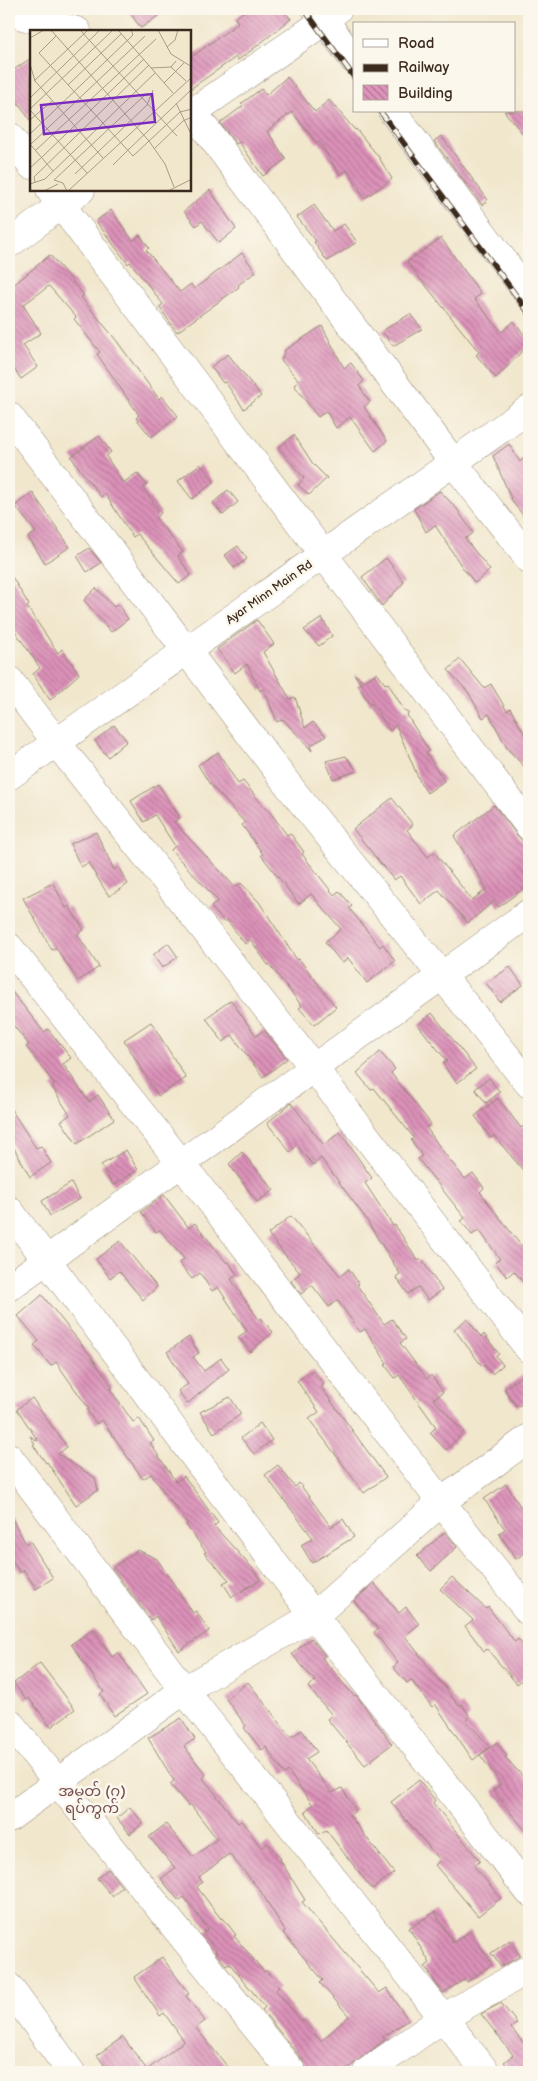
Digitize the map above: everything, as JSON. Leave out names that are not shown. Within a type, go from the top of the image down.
[{"type":"street","points":[[353,58],[326,12],[191,111],[453,462],[529,559]]},
{"type":"street","points":[[16,20],[71,30]]},
{"type":"street","points":[[393,112],[529,296]]},
{"type":"street","points":[[9,136],[30,164]]},
{"type":"street","points":[[9,244],[64,195],[322,554],[529,826]]},
{"type":"street","name":"Ayar Minn Main Rd","points":[[9,776],[529,409]]},
{"type":"street","points":[[9,416],[292,790],[529,1084]]},
{"type":"street","points":[[9,680],[314,1068],[529,1349]]},
{"type":"street","points":[[9,1287],[529,913]]},
{"type":"street","points":[[9,948],[181,1163],[441,1502],[529,1612]]},
{"type":"street","points":[[9,1210],[314,1616],[529,1892]]},
{"type":"street","points":[[9,1818],[184,1690],[314,1616],[441,1502],[529,1438]]},
{"type":"street","points":[[9,1457],[184,1690],[486,2072]]},
{"type":"street","points":[[9,1722],[292,2072]]},
{"type":"street","points":[[368,2072],[443,2018],[529,1969]]},
{"type":"street","points":[[9,1987],[71,2072]]},
{"type":"building","points":[[127,9],[168,9],[141,28]]},
{"type":"building","points":[[247,9],[282,9],[291,19],[238,60],[236,57],[191,88],[191,57],[238,23],[235,18]]},
{"type":"building","points":[[30,59],[30,120],[19,103],[9,110],[9,73]]},
{"type":"building","points":[[287,77],[315,112],[329,100],[378,156],[392,179],[365,198],[347,170],[340,175],[319,142],[317,143],[292,112],[267,131],[286,159],[263,176],[239,142],[236,144],[220,123],[243,106],[241,104],[261,89],[266,95]]},
{"type":"building","points":[[529,111],[529,141],[505,112]]},
{"type":"building","points":[[441,136],[488,200],[482,205],[434,141]]},
{"type":"building","points":[[210,190],[236,229],[219,243],[202,221],[196,226],[184,211]]},
{"type":"building","points":[[314,205],[333,231],[344,224],[357,242],[327,261],[314,242],[316,241],[297,217]]},
{"type":"building","points":[[111,210],[133,241],[140,235],[149,248],[146,250],[180,292],[191,284],[194,289],[242,253],[256,272],[238,285],[239,287],[177,332],[159,307],[163,304],[130,262],[128,264],[96,221]]},
{"type":"building","points":[[441,238],[481,294],[474,299],[502,332],[514,321],[529,341],[529,344],[496,378],[476,355],[479,352],[407,262]]},
{"type":"building","points":[[50,255],[84,295],[81,297],[116,340],[159,399],[162,396],[178,416],[151,437],[136,418],[139,415],[97,354],[100,352],[74,319],[76,317],[49,286],[23,305],[41,333],[23,345],[38,367],[21,379],[9,362],[9,284],[11,287]]},
{"type":"building","points":[[410,314],[422,329],[393,346],[382,331]]},
{"type":"building","points":[[322,326],[344,368],[351,363],[364,381],[359,386],[370,402],[364,407],[387,441],[375,451],[350,417],[336,428],[326,411],[318,417],[294,385],[299,381],[281,360],[285,350]]},
{"type":"building","points":[[228,354],[261,396],[244,409],[225,382],[223,383],[211,367]]},
{"type":"building","points":[[294,435],[313,464],[327,478],[309,495],[298,485],[304,478],[278,448]]},
{"type":"building","points":[[99,436],[111,452],[106,456],[123,483],[137,473],[147,485],[143,488],[161,513],[156,518],[183,552],[178,556],[191,575],[179,584],[137,534],[133,537],[105,494],[101,497],[71,457]]},
{"type":"building","points":[[509,444],[520,462],[529,453],[529,523],[512,501],[493,456]]},
{"type":"building","points":[[200,464],[214,482],[192,499],[178,481]]},
{"type":"building","points":[[228,490],[238,502],[223,515],[213,503]]},
{"type":"building","points":[[440,491],[457,509],[473,533],[465,539],[490,570],[475,583],[462,567],[435,525],[426,532],[414,509]]},
{"type":"building","points":[[32,492],[70,547],[45,563],[28,537],[36,532],[15,506]]},
{"type":"building","points":[[238,546],[247,559],[234,568],[225,555]]},
{"type":"building","points":[[89,548],[101,563],[87,572],[77,556]]},
{"type":"building","points":[[386,558],[404,582],[382,606],[362,577]]},
{"type":"building","points":[[9,572],[29,605],[27,607],[58,653],[62,649],[79,674],[50,700],[33,674],[40,668],[9,622]]},
{"type":"building","points":[[96,588],[114,607],[118,604],[128,619],[111,632],[84,600]]},
{"type":"building","points":[[322,618],[332,636],[319,646],[304,630]]},
{"type":"building","points":[[257,620],[274,644],[263,652],[290,699],[295,697],[305,728],[313,722],[326,736],[310,746],[312,751],[283,719],[277,722],[264,689],[260,691],[247,664],[235,673],[217,649]]},
{"type":"building","points":[[460,659],[484,688],[491,684],[507,711],[510,708],[529,746],[529,772],[507,748],[489,714],[483,718],[468,692],[448,670]]},
{"type":"building","points":[[377,673],[385,684],[388,683],[404,710],[409,713],[407,715],[429,751],[426,753],[444,781],[427,793],[420,782],[396,725],[390,731],[358,685],[360,683],[354,674],[364,681]]},
{"type":"building","points":[[114,725],[127,741],[108,757],[95,741]]},
{"type":"building","points":[[218,752],[238,784],[243,781],[267,808],[287,835],[290,833],[304,852],[302,854],[334,895],[339,891],[352,906],[349,908],[380,947],[383,944],[395,961],[367,983],[348,958],[342,963],[325,942],[341,929],[311,894],[299,904],[261,855],[263,854],[242,825],[245,823],[209,783],[198,765]]},
{"type":"building","points":[[346,756],[357,771],[333,779],[326,761]]},
{"type":"building","points":[[158,784],[180,818],[174,822],[235,887],[241,883],[259,902],[297,960],[299,959],[336,1007],[314,1025],[299,1008],[302,1006],[268,965],[250,939],[245,944],[227,920],[224,922],[211,907],[218,901],[171,850],[175,846],[155,815],[144,822],[131,801]]},
{"type":"building","points":[[392,798],[413,825],[407,830],[428,857],[434,852],[472,900],[487,889],[454,836],[494,805],[529,848],[529,884],[499,907],[494,901],[468,923],[439,890],[421,904],[400,876],[394,880],[353,829]]},
{"type":"building","points":[[96,832],[114,870],[118,867],[128,884],[109,896],[88,863],[81,867],[70,844]]},
{"type":"building","points":[[53,883],[66,908],[69,906],[84,930],[77,934],[99,967],[78,981],[56,948],[52,950],[23,898]]},
{"type":"building","points":[[168,943],[178,957],[162,968],[153,955]]},
{"type":"building","points":[[510,967],[523,985],[500,1002],[486,983]]},
{"type":"building","points":[[9,988],[44,1032],[48,1029],[71,1058],[63,1064],[89,1102],[98,1095],[114,1119],[77,1144],[61,1121],[70,1115],[52,1087],[55,1084],[26,1047],[29,1045],[9,1020]]},
{"type":"building","points":[[231,1000],[256,1036],[264,1030],[287,1059],[263,1077],[232,1035],[223,1042],[206,1018]]},
{"type":"building","points":[[432,1013],[476,1069],[457,1083],[443,1064],[447,1061],[418,1025]]},
{"type":"building","points":[[151,1022],[186,1078],[158,1096],[124,1040]]},
{"type":"building","points":[[380,1052],[395,1069],[391,1073],[431,1124],[426,1127],[441,1149],[465,1179],[473,1173],[484,1188],[480,1192],[529,1256],[529,1289],[514,1271],[507,1277],[495,1262],[500,1259],[479,1230],[472,1235],[461,1221],[465,1218],[418,1159],[422,1156],[411,1140],[414,1138],[374,1088],[371,1090],[357,1073]]},
{"type":"building","points":[[489,1078],[500,1092],[486,1103],[475,1089]]},
{"type":"building","points":[[498,1098],[521,1128],[529,1121],[529,1177],[494,1136],[491,1138],[475,1116]]},
{"type":"building","points":[[291,1103],[324,1145],[340,1132],[372,1178],[365,1183],[418,1261],[421,1259],[442,1290],[428,1300],[418,1287],[408,1294],[396,1277],[400,1274],[364,1216],[321,1158],[313,1165],[297,1145],[290,1152],[267,1123]]},
{"type":"building","points":[[9,1106],[36,1148],[41,1146],[51,1163],[30,1177],[9,1139]]},
{"type":"building","points":[[126,1150],[138,1170],[113,1185],[101,1165]]},
{"type":"building","points":[[242,1152],[274,1190],[257,1202],[229,1164]]},
{"type":"building","points":[[71,1183],[80,1199],[50,1216],[42,1201]]},
{"type":"building","points":[[164,1195],[189,1228],[195,1223],[227,1263],[229,1262],[237,1275],[231,1279],[259,1320],[261,1318],[273,1332],[250,1352],[238,1337],[247,1331],[218,1287],[212,1291],[200,1273],[192,1279],[179,1263],[184,1259],[160,1230],[156,1232],[141,1212]]},
{"type":"building","points":[[291,1216],[340,1276],[349,1269],[359,1284],[357,1285],[384,1324],[392,1319],[406,1339],[400,1343],[427,1379],[431,1375],[443,1392],[433,1399],[464,1432],[446,1450],[430,1433],[436,1427],[399,1375],[395,1378],[385,1365],[387,1363],[365,1329],[360,1332],[337,1300],[329,1307],[312,1285],[301,1294],[291,1281],[300,1273],[268,1234]]},
{"type":"building","points":[[120,1241],[157,1287],[143,1300],[119,1271],[110,1278],[96,1259]]},
{"type":"building","points":[[42,1295],[90,1355],[113,1388],[110,1389],[133,1422],[139,1418],[154,1441],[150,1443],[176,1482],[184,1476],[218,1523],[214,1526],[252,1568],[260,1580],[232,1597],[223,1583],[229,1580],[204,1553],[206,1552],[186,1525],[188,1524],[151,1474],[143,1479],[102,1420],[96,1424],[87,1410],[89,1409],[56,1362],[51,1366],[34,1345],[39,1341],[18,1316]]},
{"type":"building","points":[[467,1319],[481,1337],[484,1334],[499,1354],[496,1356],[503,1365],[492,1374],[484,1365],[482,1366],[454,1329]]},
{"type":"building","points":[[189,1337],[199,1353],[193,1357],[204,1371],[221,1358],[229,1369],[187,1404],[178,1391],[188,1384],[167,1352]]},
{"type":"building","points":[[313,1370],[324,1385],[321,1387],[386,1477],[364,1493],[309,1419],[319,1412],[297,1381]]},
{"type":"building","points":[[529,1370],[529,1399],[517,1407],[504,1389]]},
{"type":"building","points":[[230,1397],[241,1414],[214,1433],[200,1412]]},
{"type":"building","points":[[32,1398],[67,1447],[58,1454],[95,1478],[98,1490],[76,1505],[33,1445],[35,1444],[30,1436],[38,1441],[17,1409]]},
{"type":"building","points":[[260,1423],[272,1440],[254,1454],[241,1438]]},
{"type":"building","points":[[278,1465],[295,1487],[299,1483],[331,1527],[343,1519],[354,1537],[312,1563],[301,1545],[313,1538],[265,1475]]},
{"type":"building","points":[[506,1484],[529,1520],[529,1550],[516,1559],[499,1533],[505,1529],[484,1499]]},
{"type":"building","points":[[9,1513],[26,1544],[30,1541],[53,1578],[36,1589],[24,1570],[20,1573],[9,1554]]},
{"type":"building","points":[[445,1532],[457,1547],[431,1571],[417,1556]]},
{"type":"building","points":[[138,1550],[157,1559],[193,1613],[196,1611],[209,1631],[179,1651],[156,1616],[151,1620],[112,1568]]},
{"type":"building","points":[[452,1577],[486,1609],[488,1607],[515,1642],[518,1639],[529,1653],[529,1674],[517,1684],[487,1649],[484,1651],[465,1626],[473,1620],[440,1589]]},
{"type":"building","points":[[374,1583],[399,1613],[406,1607],[419,1624],[405,1636],[459,1706],[462,1704],[470,1717],[466,1720],[490,1747],[473,1760],[435,1704],[432,1707],[411,1680],[407,1683],[393,1667],[398,1663],[374,1632],[378,1629],[354,1601]]},
{"type":"building","points":[[94,1629],[112,1657],[118,1652],[147,1694],[114,1716],[100,1694],[104,1692],[71,1644]]},
{"type":"building","points":[[311,1638],[325,1656],[322,1658],[354,1696],[356,1695],[392,1744],[365,1765],[327,1719],[332,1715],[308,1687],[315,1681],[292,1654]]},
{"type":"building","points":[[40,1663],[75,1709],[51,1727],[29,1698],[26,1700],[14,1683]]},
{"type":"building","points":[[248,1682],[291,1737],[302,1730],[317,1752],[306,1759],[332,1793],[342,1788],[356,1811],[349,1815],[394,1873],[372,1889],[326,1830],[319,1834],[305,1811],[313,1805],[288,1771],[284,1774],[266,1747],[262,1750],[244,1728],[246,1726],[226,1699]]},
{"type":"building","points":[[181,1718],[195,1739],[184,1746],[206,1775],[203,1778],[238,1823],[241,1821],[262,1848],[268,1843],[281,1859],[305,1900],[302,1902],[379,1993],[387,1988],[408,2020],[383,2037],[385,2040],[343,2072],[307,2072],[304,2062],[262,2010],[265,2007],[229,1963],[226,1965],[215,1952],[216,1950],[203,1933],[208,1929],[184,1897],[179,1901],[161,1879],[175,1868],[149,1837],[166,1824],[193,1857],[217,1839],[190,1804],[188,1806],[170,1784],[174,1781],[148,1738]],"holes":[[[229,1854],[260,1890],[285,1931],[283,1933],[323,1980],[320,1983],[349,2016],[321,2041],[276,1990],[279,1987],[266,1970],[264,1972],[234,1936],[236,1935],[223,1918],[221,1919],[197,1887],[202,1882],[199,1877]]]},
{"type":"building","points":[[497,1742],[507,1756],[505,1757],[529,1783],[529,1835],[493,1791],[501,1784],[480,1755]]},
{"type":"building","points":[[419,1780],[435,1800],[433,1803],[480,1861],[474,1866],[501,1898],[478,1916],[435,1865],[440,1860],[391,1802]]},
{"type":"building","points":[[130,1807],[143,1823],[130,1834],[117,1818]]},
{"type":"building","points":[[108,1869],[122,1887],[112,1896],[97,1878]]},
{"type":"building","points":[[435,1912],[453,1943],[470,1931],[492,1964],[467,1982],[465,1979],[443,1993],[425,1967],[430,1963],[409,1928]]},
{"type":"building","points":[[510,1940],[520,1956],[501,1967],[491,1953]]},
{"type":"building","points":[[162,1957],[189,1994],[186,1996],[205,2021],[196,2028],[232,2072],[109,2072],[97,2055],[123,2037],[147,2070],[184,2041],[164,2013],[160,2016],[134,1977]]},
{"type":"building","points":[[501,2003],[517,2023],[511,2028],[525,2045],[529,2041],[529,2072],[513,2072],[504,2062],[513,2055],[481,2014]]},
{"type":"railway","points":[[304,9],[353,76]]},
{"type":"railway","points":[[381,112],[529,313]]},
{"type":"district","name":"အမှတ် (၇) ရပ်ကွက်","points":[[92,1800]]}]
